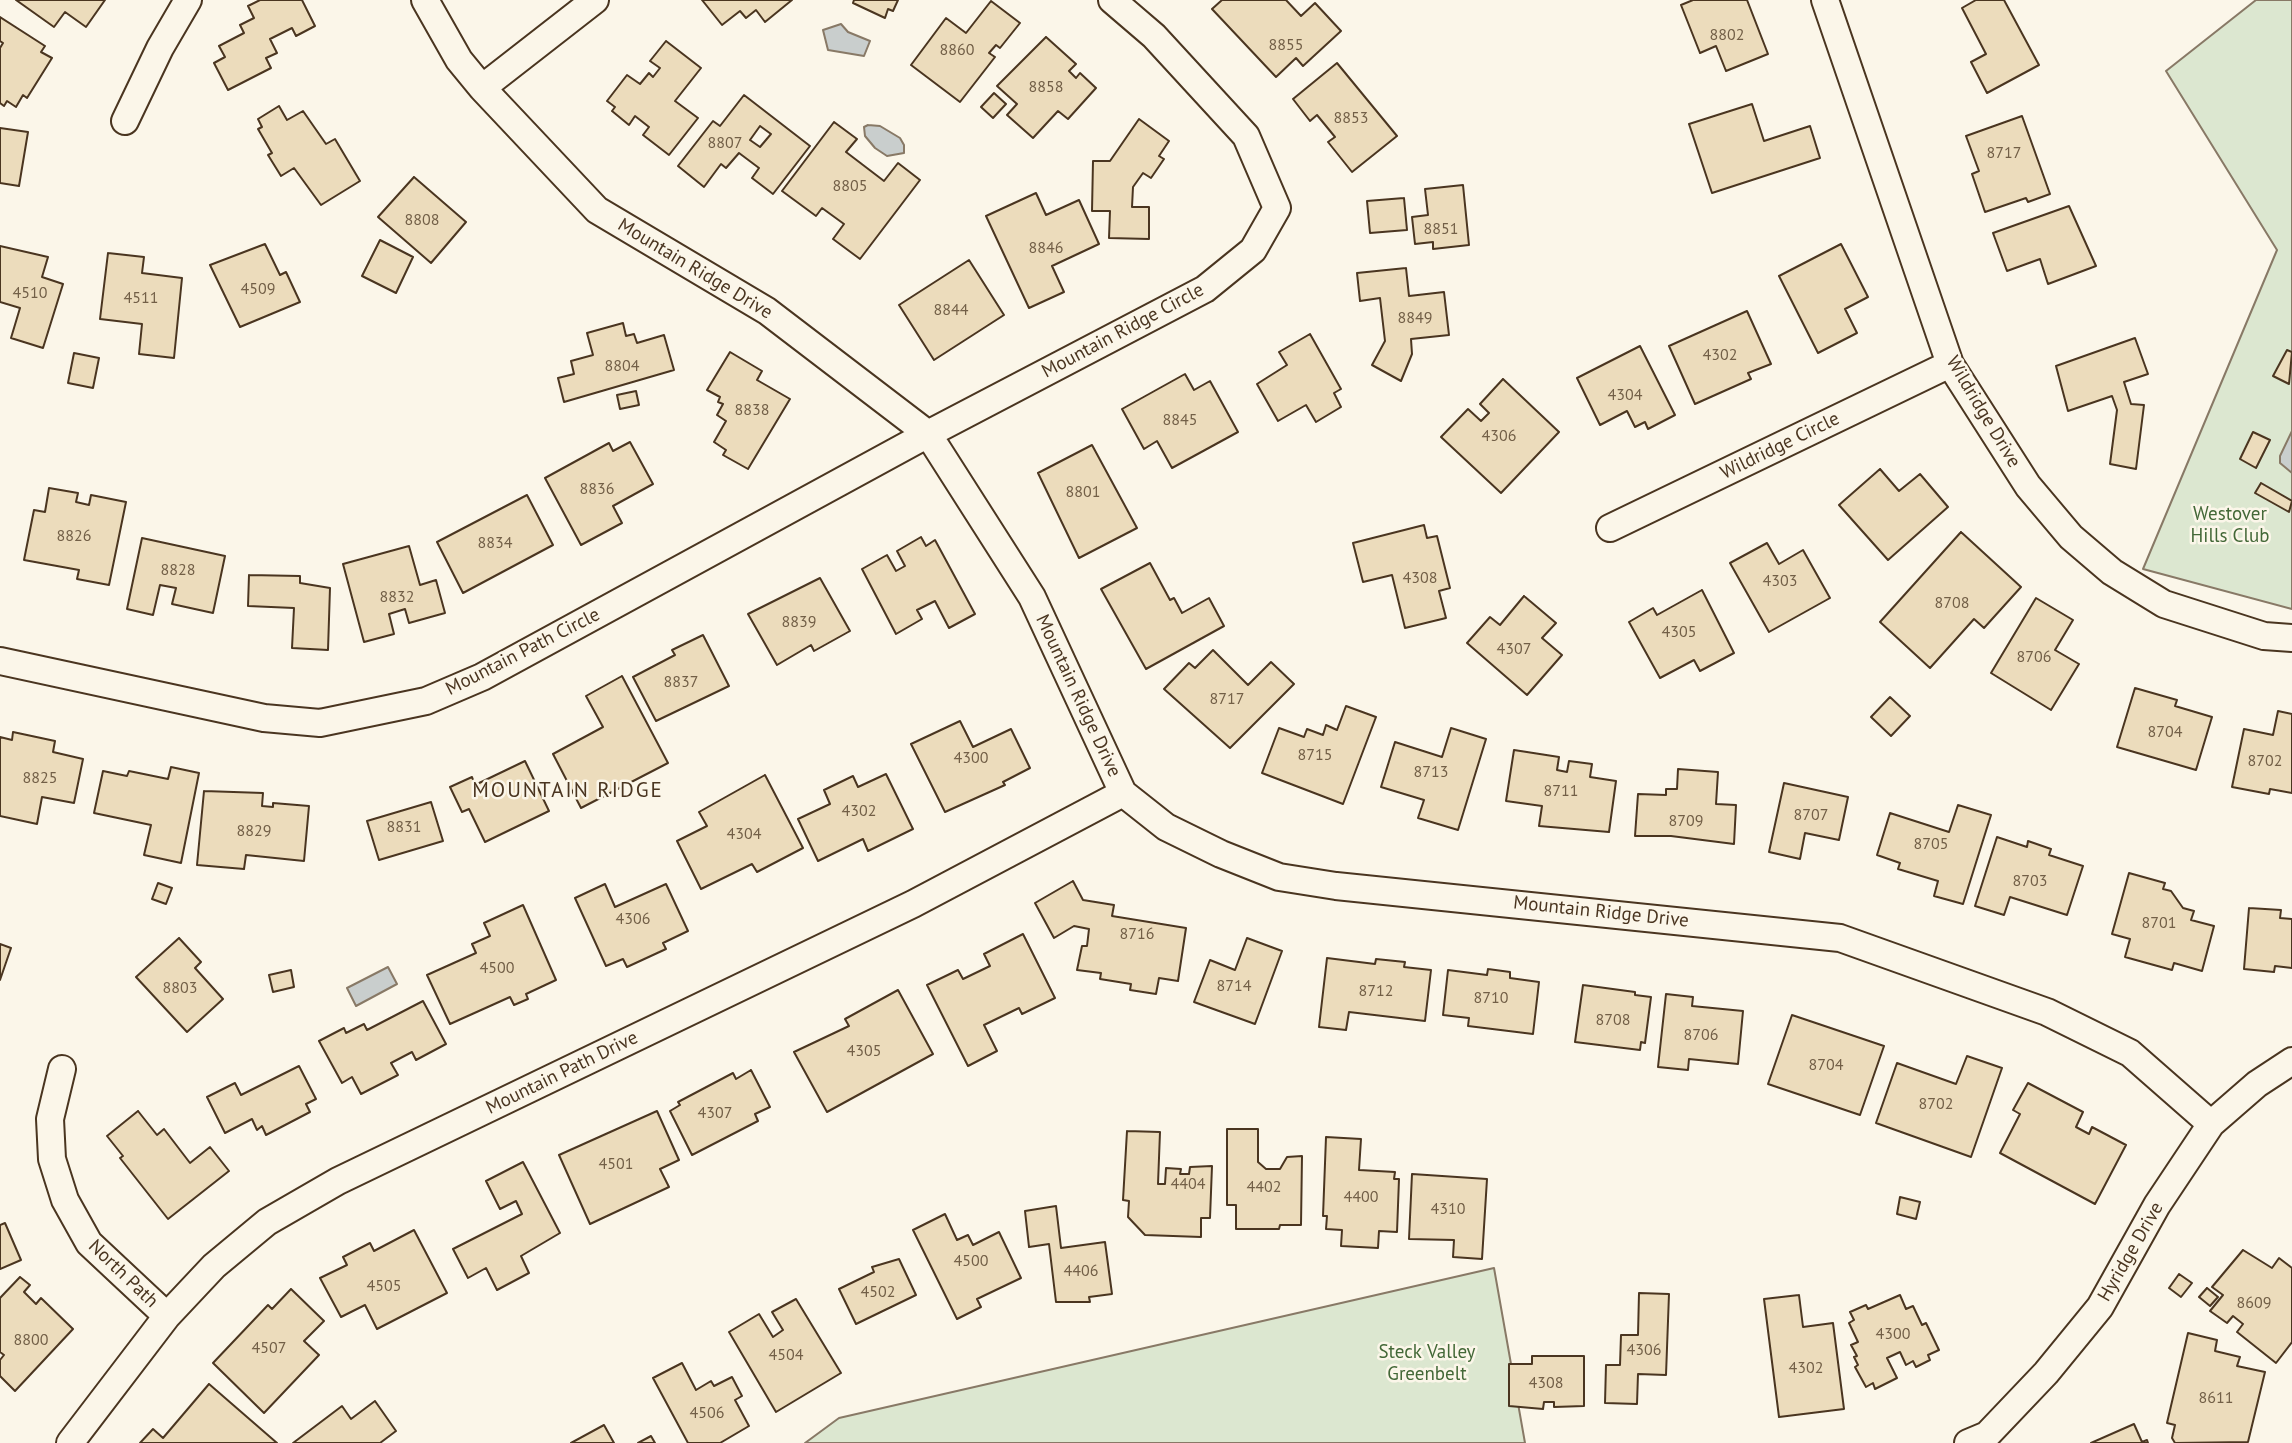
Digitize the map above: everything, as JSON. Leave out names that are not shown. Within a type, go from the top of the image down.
[{"type":"street","points":[[125,121],[160,48],[188,0]]},
{"type":"street","name":"Mountain Ridge Drive","points":[[425,0],[459,61],[597,210],[767,311],[928,434],[1032,597],[1123,793],[1166,827],[1221,854],[1279,877],[1336,886],[1788,930],[1840,938],[2047,1012],[2130,1053],[2211,1124]]},
{"type":"street","points":[[482,88],[594,0]]},
{"type":"street","name":"Mountain Ridge Circle","points":[[928,434],[1205,289],[1253,250],[1277,208],[1246,136],[1154,37],[1112,0]]},
{"type":"street","name":"Wildridge Drive","points":[[1825,0],[1950,364],[2028,486],[2071,537],[2112,572],[2164,604],[2264,636],[2292,638]]},
{"type":"street","name":"Wildridge Circle","points":[[1610,528],[1950,364]]},
{"type":"street","name":"Mountain Path Circle","points":[[0,661],[264,718],[320,723],[387,711],[426,701],[482,677],[928,434]]},
{"type":"street","name":"Mountain Path Drive","points":[[71,1443],[167,1316],[214,1266],[267,1222],[338,1181],[913,904],[1123,793]]},
{"type":"street","name":"Hyridge Drive","points":[[1982,1440],[2046,1373],[2100,1307],[2157,1205],[2211,1124],[2257,1084],[2292,1061]]},
{"type":"street","name":"North Path","points":[[62,1069],[50,1119],[52,1159],[65,1200],[89,1242],[167,1316]]},
{"type":"green space","name":"Westover Hills Club","points":[[2256,0],[2292,0],[2292,609],[2143,569],[2277,250],[2166,71]]},
{"type":"green space","name":"Steck Valley Greenbelt","points":[[1494,1268],[1525,1443],[805,1443],[839,1418]]},
{"type":"shaded area","points":[[841,24],[848,32],[870,41],[864,56],[828,50],[823,30]]},
{"type":"shaded area","points":[[880,126],[900,138],[904,153],[887,156],[875,148],[865,136],[864,127]]},
{"type":"shaded area","points":[[2292,431],[2292,473],[2280,463],[2280,456]]},
{"type":"shaded area","points":[[388,967],[397,984],[356,1006],[347,988]]},
{"type":"building","points":[[16,0],[105,0],[86,27],[65,12],[54,27]]},
{"type":"building","points":[[260,0],[302,0],[315,26],[296,36],[292,28],[270,39],[277,53],[266,58],[271,68],[228,90],[214,63],[225,57],[219,46],[244,33],[240,25],[254,18],[248,6]]},
{"type":"building","points":[[702,0],[792,0],[765,22],[756,10],[746,18],[740,11],[722,25]]},
{"type":"building","points":[[854,0],[898,0],[893,11],[888,9],[885,18],[853,3]]},
{"type":"building","points":[[1222,0],[1286,0],[1301,16],[1315,3],[1341,31],[1303,66],[1296,58],[1276,77],[1212,9]]},
{"type":"building","points":[[1693,0],[1747,0],[1768,54],[1726,71],[1716,46],[1700,53],[1681,5]]},
{"type":"building","points":[[1976,0],[2004,0],[2039,65],[1987,93],[1971,62],[1986,54],[1962,8]]},
{"type":"building","points":[[991,1],[1020,23],[1000,48],[996,45],[989,53],[995,57],[960,102],[911,65],[946,18],[966,33]]},
{"type":"building","points":[[0,17],[45,46],[41,52],[52,58],[27,98],[23,95],[16,107],[7,101],[4,106],[0,103],[0,48],[3,43],[0,41]]},
{"type":"building","points":[[1046,37],[1076,64],[1069,71],[1076,78],[1080,73],[1096,88],[1068,119],[1058,111],[1033,138],[1007,115],[1017,104],[997,86]]},
{"type":"building","points":[[666,41],[701,68],[675,101],[698,118],[669,155],[643,135],[649,127],[635,116],[629,125],[612,111],[615,107],[607,101],[627,75],[640,84],[649,73],[653,77],[660,68],[650,61]]},
{"type":"building","points":[[1337,63],[1397,136],[1352,172],[1328,142],[1335,137],[1317,115],[1310,121],[1293,99]]},
{"type":"building","points":[[994,93],[1006,104],[993,118],[981,107]]},
{"type":"building","points":[[744,95],[810,146],[773,194],[752,178],[759,168],[739,153],[726,168],[721,164],[704,187],[678,166],[713,121],[720,126]],"holes":[[[760,126],[771,134],[760,147],[750,140]]]},
{"type":"building","points":[[1752,104],[1764,141],[1810,126],[1820,158],[1712,193],[1689,124]]},
{"type":"building","points":[[279,106],[287,120],[303,111],[326,144],[335,139],[360,181],[321,205],[294,168],[281,176],[268,155],[272,153],[258,129],[262,127],[258,119]]},
{"type":"building","points":[[2022,116],[2050,194],[2028,202],[2026,198],[1985,212],[1972,174],[1979,171],[1966,136]]},
{"type":"building","points":[[1139,119],[1169,141],[1159,156],[1164,159],[1151,178],[1143,173],[1133,187],[1132,207],[1149,207],[1149,239],[1109,238],[1110,211],[1092,211],[1093,161],[1110,161]]},
{"type":"building","points":[[834,122],[857,139],[846,152],[884,181],[898,163],[920,180],[860,259],[833,239],[844,224],[822,208],[816,216],[782,191]]},
{"type":"building","points":[[0,128],[28,132],[19,186],[0,183]]},
{"type":"building","points":[[414,177],[466,222],[431,263],[378,217]]},
{"type":"building","points":[[1463,185],[1469,245],[1433,249],[1433,242],[1415,244],[1412,217],[1428,215],[1425,189]]},
{"type":"building","points":[[1036,193],[1046,215],[1079,200],[1099,244],[1052,266],[1064,292],[1029,308],[986,216]]},
{"type":"building","points":[[1404,198],[1407,230],[1370,233],[1367,201]]},
{"type":"building","points":[[2069,206],[2096,266],[2048,284],[2040,259],[2007,271],[1993,233]]},
{"type":"building","points":[[380,240],[413,257],[396,293],[362,276]]},
{"type":"building","points":[[265,244],[280,275],[286,272],[300,302],[240,327],[210,265]]},
{"type":"building","points":[[1841,244],[1868,297],[1845,309],[1857,333],[1818,353],[1779,276]]},
{"type":"building","points":[[0,246],[48,257],[42,277],[63,284],[43,348],[11,338],[20,308],[0,302]]},
{"type":"building","points":[[108,253],[144,257],[142,273],[182,278],[174,358],[139,354],[142,324],[100,319]]},
{"type":"building","points":[[969,260],[1004,315],[934,360],[899,305]]},
{"type":"building","points":[[1406,268],[1409,296],[1444,292],[1449,335],[1411,339],[1412,354],[1401,381],[1372,365],[1385,341],[1380,298],[1360,301],[1357,273]]},
{"type":"building","points":[[1747,311],[1771,364],[1748,373],[1751,379],[1695,404],[1669,346]]},
{"type":"building","points":[[623,323],[626,336],[634,334],[637,343],[664,335],[674,370],[564,402],[558,378],[574,374],[571,361],[593,355],[587,333]]},
{"type":"building","points":[[1310,334],[1341,389],[1334,393],[1341,407],[1316,422],[1306,405],[1278,421],[1257,384],[1287,365],[1279,352]]},
{"type":"building","points":[[2135,338],[2148,374],[2124,382],[2131,404],[2144,405],[2136,469],[2110,464],[2117,410],[2112,396],[2068,411],[2056,366]]},
{"type":"building","points":[[1640,346],[1675,415],[1648,429],[1645,422],[1635,427],[1627,411],[1600,425],[1577,378]]},
{"type":"building","points":[[2287,350],[2292,352],[2289,384],[2273,376]]},
{"type":"building","points":[[730,352],[762,371],[757,380],[790,399],[748,469],[723,455],[726,450],[714,442],[726,421],[717,415],[723,404],[718,402],[720,397],[707,390]]},
{"type":"building","points":[[74,353],[99,358],[93,388],[68,383]]},
{"type":"building","points":[[1185,374],[1194,390],[1210,381],[1238,432],[1172,468],[1157,441],[1144,449],[1122,409]]},
{"type":"building","points":[[1503,379],[1559,432],[1501,493],[1441,437],[1468,409],[1481,421],[1489,413],[1480,404]]},
{"type":"building","points":[[636,391],[639,405],[620,409],[617,395]]},
{"type":"building","points":[[2253,432],[2270,440],[2256,468],[2240,459]]},
{"type":"building","points":[[630,442],[653,484],[613,506],[622,523],[581,545],[545,478],[609,443],[613,451]]},
{"type":"building","points":[[1092,445],[1137,528],[1079,558],[1038,473]]},
{"type":"building","points":[[1880,469],[1899,491],[1920,474],[1948,507],[1888,560],[1839,505]]},
{"type":"building","points":[[2261,483],[2292,501],[2289,512],[2255,493]]},
{"type":"building","points":[[49,488],[78,493],[76,502],[89,505],[91,495],[126,502],[109,585],[77,579],[79,570],[24,560],[34,510],[45,512]]},
{"type":"building","points":[[527,495],[553,545],[463,593],[437,542]]},
{"type":"building","points":[[1424,525],[1427,538],[1437,536],[1450,588],[1439,591],[1446,618],[1405,628],[1392,575],[1363,582],[1353,543]]},
{"type":"building","points":[[1961,532],[2021,587],[1984,628],[1974,619],[1930,668],[1880,622]]},
{"type":"building","points":[[921,537],[926,546],[935,540],[975,614],[949,628],[935,601],[917,610],[922,619],[896,634],[862,569],[887,555],[896,571],[905,566],[897,551]]},
{"type":"building","points":[[142,538],[225,556],[213,613],[172,604],[176,588],[160,585],[153,615],[127,609]]},
{"type":"building","points":[[1767,543],[1779,564],[1803,550],[1830,598],[1769,632],[1730,563]]},
{"type":"building","points":[[409,546],[420,585],[436,580],[445,613],[409,623],[405,609],[389,614],[394,634],[364,642],[343,564]]},
{"type":"building","points":[[1150,563],[1170,600],[1174,598],[1182,613],[1209,598],[1224,626],[1146,669],[1101,589]]},
{"type":"building","points":[[249,575],[300,576],[300,583],[330,588],[328,650],[292,648],[294,608],[248,606]]},
{"type":"building","points":[[820,578],[850,631],[814,651],[811,645],[777,665],[748,614]]},
{"type":"building","points":[[1702,590],[1734,653],[1700,671],[1694,660],[1660,678],[1629,622],[1653,608],[1657,615]]},
{"type":"building","points":[[1524,596],[1556,623],[1542,638],[1562,655],[1527,695],[1467,643],[1490,617],[1500,625]]},
{"type":"building","points":[[2036,598],[2073,620],[2055,650],[2079,664],[2051,710],[1991,673]]},
{"type":"building","points":[[703,635],[729,686],[656,721],[633,677],[675,655],[672,650]]},
{"type":"building","points":[[1213,650],[1248,685],[1271,662],[1294,684],[1230,748],[1164,689],[1189,663],[1195,668]]},
{"type":"building","points":[[622,676],[668,763],[581,808],[553,754],[603,727],[586,696]]},
{"type":"building","points":[[2135,688],[2177,700],[2175,706],[2212,717],[2196,770],[2117,747]]},
{"type":"building","points":[[1890,697],[1910,716],[1891,736],[1871,717]]},
{"type":"building","points":[[1346,706],[1376,717],[1343,804],[1262,773],[1279,728],[1304,737],[1307,729],[1323,735],[1326,725],[1337,730]]},
{"type":"building","points":[[2278,711],[2292,714],[2292,793],[2270,789],[2269,794],[2232,787],[2244,729],[2273,735]]},
{"type":"building","points":[[960,721],[973,747],[1011,729],[1030,768],[1003,782],[1005,785],[945,812],[911,744]]},
{"type":"building","points":[[1451,728],[1486,739],[1458,830],[1418,818],[1424,800],[1381,787],[1395,742],[1442,757]]},
{"type":"building","points":[[13,732],[55,741],[53,752],[83,759],[74,803],[42,797],[37,824],[0,816],[0,737],[12,740]]},
{"type":"building","points":[[1514,750],[1559,757],[1557,770],[1567,772],[1569,761],[1592,764],[1590,777],[1616,781],[1609,832],[1539,826],[1542,806],[1506,801]]},
{"type":"building","points":[[525,761],[549,811],[485,842],[469,809],[462,812],[450,787],[472,777],[475,785]]},
{"type":"building","points":[[171,767],[199,773],[181,863],[144,855],[151,825],[94,813],[103,771],[127,776],[129,771],[168,779]]},
{"type":"building","points":[[1678,769],[1718,772],[1716,804],[1736,805],[1734,844],[1671,836],[1635,836],[1638,794],[1666,795],[1666,789],[1677,789]]},
{"type":"building","points":[[886,774],[913,829],[868,851],[863,839],[818,861],[798,819],[830,804],[824,790],[853,776],[858,787]]},
{"type":"building","points":[[765,775],[803,848],[757,872],[752,864],[701,889],[677,841],[707,826],[699,812]]},
{"type":"building","points":[[1784,783],[1848,797],[1839,840],[1805,833],[1800,859],[1769,852]]},
{"type":"building","points":[[204,791],[263,793],[262,806],[273,807],[273,803],[309,806],[304,861],[246,855],[244,869],[197,865]]},
{"type":"building","points":[[431,802],[443,841],[379,860],[367,821]]},
{"type":"building","points":[[1958,805],[1991,815],[1963,904],[1934,896],[1938,881],[1898,869],[1900,863],[1877,855],[1890,813],[1949,832]]},
{"type":"building","points":[[1997,837],[2027,847],[2028,841],[2051,849],[2049,855],[2083,866],[2067,915],[2010,897],[2004,915],[1975,906]]},
{"type":"building","points":[[2129,873],[2165,883],[2163,889],[2171,891],[2183,908],[2194,911],[2191,920],[2214,926],[2202,971],[2174,963],[2172,970],[2125,957],[2130,939],[2112,934]]},
{"type":"building","points":[[1073,881],[1083,900],[1114,905],[1112,916],[1186,928],[1178,981],[1159,978],[1156,994],[1130,990],[1131,984],[1100,979],[1101,973],[1077,970],[1082,946],[1087,946],[1089,929],[1074,926],[1054,938],[1035,903]]},
{"type":"building","points":[[158,883],[172,888],[166,904],[152,899]]},
{"type":"building","points":[[605,884],[615,907],[666,884],[688,931],[663,943],[666,949],[627,967],[623,959],[606,966],[575,898]]},
{"type":"building","points":[[523,905],[556,980],[526,994],[528,999],[514,1005],[510,997],[450,1024],[427,975],[476,953],[472,944],[490,936],[484,923]]},
{"type":"building","points":[[2249,908],[2281,910],[2280,918],[2292,919],[2292,968],[2275,966],[2274,972],[2244,969]]},
{"type":"building","points":[[1023,934],[1055,998],[1022,1014],[1019,1008],[984,1025],[997,1051],[968,1066],[927,985],[958,970],[963,979],[990,966],[984,954]]},
{"type":"building","points":[[179,938],[201,962],[195,968],[223,999],[187,1032],[136,977]]},
{"type":"building","points":[[1247,938],[1282,951],[1255,1024],[1194,1002],[1210,960],[1235,970]]},
{"type":"building","points":[[0,944],[11,948],[0,980]]},
{"type":"building","points":[[1327,958],[1375,964],[1376,959],[1405,962],[1404,967],[1431,970],[1425,1021],[1349,1012],[1346,1030],[1319,1027]]},
{"type":"building","points":[[1488,969],[1510,972],[1510,978],[1539,982],[1533,1034],[1468,1026],[1469,1018],[1443,1015],[1448,970],[1487,975]]},
{"type":"building","points":[[291,970],[294,987],[273,992],[269,975]]},
{"type":"building","points":[[1583,985],[1635,992],[1635,995],[1651,997],[1645,1043],[1641,1042],[1640,1050],[1575,1042]]},
{"type":"building","points":[[898,990],[933,1054],[827,1112],[794,1052],[849,1026],[845,1019]]},
{"type":"building","points":[[1666,994],[1693,997],[1692,1006],[1743,1011],[1738,1064],[1689,1059],[1688,1070],[1658,1067]]},
{"type":"building","points":[[423,1001],[446,1044],[416,1060],[412,1052],[391,1063],[398,1075],[361,1094],[352,1077],[342,1083],[319,1041],[344,1028],[346,1033],[364,1024],[367,1030]]},
{"type":"building","points":[[1792,1015],[1884,1046],[1860,1115],[1768,1084]]},
{"type":"building","points":[[1967,1056],[2002,1068],[1971,1157],[1876,1123],[1897,1063],[1956,1084]]},
{"type":"building","points":[[299,1066],[316,1099],[306,1104],[310,1112],[266,1135],[262,1126],[257,1130],[252,1119],[225,1133],[207,1097],[235,1083],[241,1095]]},
{"type":"building","points":[[751,1070],[770,1107],[755,1114],[758,1121],[692,1155],[670,1111],[680,1105],[678,1102],[733,1073],[736,1079]]},
{"type":"building","points":[[2028,1083],[2083,1112],[2076,1127],[2089,1134],[2092,1127],[2126,1145],[2095,1204],[2000,1153],[2020,1114],[2013,1110]]},
{"type":"building","points":[[138,1111],[157,1135],[164,1129],[190,1163],[210,1147],[229,1171],[168,1219],[120,1158],[123,1156],[107,1136]]},
{"type":"building","points":[[657,1111],[679,1160],[660,1169],[669,1187],[590,1224],[559,1155]]},
{"type":"building","points":[[1227,1129],[1258,1129],[1258,1162],[1266,1169],[1280,1169],[1287,1157],[1302,1156],[1301,1225],[1280,1225],[1279,1229],[1236,1229],[1236,1205],[1227,1205]]},
{"type":"building","points":[[1127,1131],[1160,1132],[1158,1184],[1165,1184],[1166,1168],[1181,1169],[1180,1174],[1189,1174],[1190,1167],[1212,1166],[1210,1218],[1201,1218],[1201,1237],[1145,1235],[1128,1217],[1129,1201],[1123,1200]]},
{"type":"building","points":[[1326,1137],[1361,1139],[1359,1170],[1395,1172],[1394,1179],[1399,1179],[1397,1232],[1379,1231],[1378,1248],[1341,1246],[1342,1230],[1326,1229],[1327,1216],[1323,1216]]},
{"type":"building","points":[[523,1162],[560,1233],[521,1256],[529,1273],[497,1290],[486,1268],[468,1278],[453,1249],[522,1214],[516,1201],[500,1209],[486,1181]]},
{"type":"building","points":[[1412,1174],[1487,1179],[1482,1259],[1453,1257],[1454,1240],[1409,1239]]},
{"type":"building","points":[[1900,1197],[1920,1202],[1916,1219],[1897,1214]]},
{"type":"building","points":[[1056,1206],[1061,1248],[1105,1242],[1112,1294],[1089,1297],[1090,1302],[1056,1302],[1049,1244],[1029,1247],[1025,1211]]},
{"type":"building","points":[[945,1214],[957,1240],[968,1235],[973,1245],[999,1232],[1021,1278],[977,1299],[981,1307],[957,1319],[913,1230]]},
{"type":"building","points":[[5,1223],[21,1260],[0,1269],[0,1225]]},
{"type":"building","points":[[414,1230],[447,1293],[377,1329],[365,1305],[341,1317],[320,1278],[347,1265],[343,1257],[370,1243],[374,1251]]},
{"type":"building","points":[[2243,1250],[2272,1268],[2279,1258],[2292,1268],[2292,1342],[2276,1363],[2237,1332],[2243,1324],[2233,1316],[2227,1323],[2210,1311],[2223,1295],[2212,1287]]},
{"type":"building","points":[[899,1259],[916,1295],[856,1324],[839,1289],[874,1272],[872,1267]]},
{"type":"building","points":[[2179,1274],[2192,1283],[2181,1297],[2169,1288]]},
{"type":"building","points":[[20,1277],[30,1285],[24,1292],[36,1304],[41,1298],[73,1329],[15,1391],[0,1376],[0,1360],[4,1355],[0,1352],[0,1298]]},
{"type":"building","points":[[2207,1288],[2218,1297],[2210,1306],[2199,1297]]},
{"type":"building","points":[[291,1289],[324,1321],[304,1341],[319,1355],[264,1413],[213,1363],[268,1305],[272,1309]]},
{"type":"building","points":[[1639,1293],[1669,1294],[1666,1375],[1638,1374],[1637,1404],[1605,1403],[1606,1365],[1620,1365],[1621,1335],[1638,1335]]},
{"type":"building","points":[[1799,1295],[1803,1327],[1833,1323],[1844,1409],[1779,1417],[1764,1299]]},
{"type":"building","points":[[1900,1295],[1906,1309],[1913,1306],[1922,1325],[1926,1323],[1939,1350],[1928,1355],[1930,1360],[1916,1367],[1913,1361],[1906,1365],[1900,1352],[1887,1358],[1897,1378],[1875,1389],[1873,1383],[1866,1387],[1855,1367],[1858,1365],[1854,1357],[1857,1356],[1851,1345],[1858,1342],[1849,1323],[1854,1320],[1850,1312],[1866,1305],[1868,1309]]},
{"type":"building","points":[[796,1299],[841,1373],[776,1412],[729,1332],[759,1314],[773,1337],[783,1330],[772,1312]]},
{"type":"building","points":[[2188,1333],[2217,1340],[2215,1351],[2240,1357],[2237,1366],[2265,1372],[2248,1442],[2175,1443],[2172,1438],[2175,1425],[2167,1423]]},
{"type":"building","points":[[1532,1356],[1584,1356],[1584,1406],[1554,1407],[1554,1402],[1544,1402],[1543,1409],[1509,1406],[1509,1364],[1532,1364]]},
{"type":"building","points":[[682,1363],[696,1390],[711,1381],[714,1386],[732,1377],[742,1396],[735,1400],[749,1426],[720,1443],[688,1443],[653,1378]]},
{"type":"building","points":[[209,1384],[277,1443],[140,1443],[153,1429],[163,1438]]},
{"type":"building","points":[[375,1401],[396,1431],[380,1443],[293,1443],[342,1406],[351,1419]]},
{"type":"building","points":[[2134,1424],[2142,1442],[2147,1440],[2148,1443],[2091,1443]]},
{"type":"building","points":[[604,1425],[614,1443],[571,1443]]},
{"type":"building","points":[[651,1436],[655,1443],[638,1443]]},
{"type":"district","name":"MOUNTAIN RIDGE","points":[[568,791]]}]
